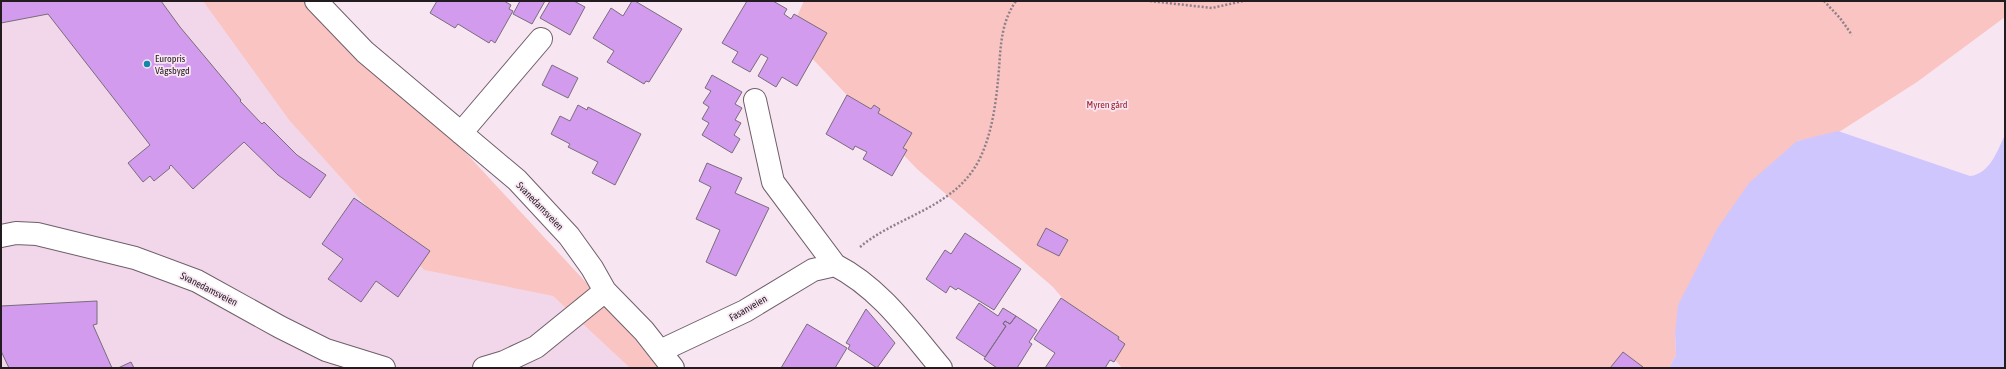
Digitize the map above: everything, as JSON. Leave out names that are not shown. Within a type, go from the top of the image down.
[{"type":"street","name":"Svanedamsveien","points":[[316,1],[365,52],[517,180],[569,236],[592,268],[605,291],[644,331],[673,368]]},
{"type":"street","points":[[461,133],[541,39]]},
{"type":"street","points":[[754,100],[773,182],[835,265],[854,275],[868,286],[903,321],[940,368]]},
{"type":"street","name":"Svanedamsveien","points":[[1,236],[16,233],[37,234],[134,258],[197,281],[280,327],[326,350],[384,368]]},
{"type":"street","name":"Fasanveien","points":[[660,351],[745,311],[813,270],[835,265]]},
{"type":"street","points":[[484,368],[504,362],[536,347],[605,291]]},
{"type":"path","points":[[835,265],[866,242],[944,198],[967,178],[978,163],[988,137],[998,81],[1003,29],[1009,10],[1016,1]]},
{"type":"path","points":[[1150,1],[1212,8],[1243,1]]},
{"type":"path","points":[[1824,1],[1840,18],[1852,35]]},
{"type":"shaded area","points":[[1,1],[203,1],[289,120],[424,270],[553,296],[630,368],[1,368]]},
{"type":"shaded area","points":[[1838,131],[1970,176],[1983,171],[1988,166],[1996,154],[2005,135],[2005,368],[1669,368],[1676,355],[1675,333],[1678,305],[1717,229],[1749,183],[1797,141]]},
{"type":"green space","points":[[203,1],[328,1],[361,40],[607,305],[658,368],[630,368],[553,296],[424,270],[289,120]]},
{"type":"green space","name":"Myren gård","points":[[804,1],[2005,1],[2005,17],[1917,82],[1839,132],[1797,141],[1675,333],[1676,355],[1669,368],[1122,368],[1053,287],[917,169],[789,34]]},
{"type":"building","points":[[1,1],[161,1],[180,27],[241,100],[240,101],[262,124],[264,122],[297,155],[326,175],[310,198],[278,175],[244,142],[193,189],[171,165],[169,167],[170,168],[154,181],[150,176],[143,182],[128,163],[150,145],[48,14],[1,23]]},
{"type":"building","points":[[437,1],[504,1],[511,5],[509,9],[513,11],[495,43],[491,40],[489,43],[458,24],[455,28],[430,13]]},
{"type":"building","points":[[520,1],[545,1],[532,24],[513,14]]},
{"type":"building","points":[[550,1],[574,1],[585,7],[570,35],[540,18]]},
{"type":"building","points":[[632,1],[635,1],[682,29],[649,82],[646,81],[644,84],[607,62],[614,51],[593,38],[611,8],[623,16]]},
{"type":"building","points":[[747,1],[773,1],[787,9],[784,14],[791,19],[794,14],[827,33],[797,86],[782,77],[776,87],[758,76],[768,58],[761,54],[750,72],[732,62],[738,52],[722,43]]},
{"type":"building","points":[[552,65],[578,78],[568,98],[542,85]]},
{"type":"building","points":[[712,75],[742,92],[735,104],[742,108],[735,120],[741,123],[734,135],[740,139],[732,153],[702,135],[709,123],[702,119],[709,107],[703,103],[711,91],[705,88]]},
{"type":"building","points":[[847,95],[871,109],[874,105],[880,109],[878,113],[912,133],[903,148],[907,150],[892,176],[863,159],[867,152],[855,146],[853,150],[826,134]]},
{"type":"building","points":[[578,105],[587,110],[588,107],[641,134],[615,185],[592,173],[598,162],[568,147],[570,144],[551,134],[560,116],[570,121]]},
{"type":"building","points":[[707,163],[742,178],[735,193],[769,208],[736,276],[706,262],[720,230],[696,219],[711,187],[699,181]]},
{"type":"building","points":[[354,198],[430,251],[398,297],[376,281],[361,302],[328,279],[343,259],[322,244]]},
{"type":"building","points":[[1046,228],[1068,240],[1059,256],[1037,245]]},
{"type":"building","points":[[965,233],[1021,269],[994,310],[958,288],[956,290],[950,286],[946,293],[926,279],[945,250],[951,254]]},
{"type":"building","points":[[1061,298],[1119,337],[1118,339],[1125,344],[1114,362],[1110,360],[1105,368],[1045,368],[1055,353],[1034,339]]},
{"type":"building","points":[[97,301],[97,324],[93,325],[112,368],[9,368],[1,351],[1,306]]},
{"type":"building","points":[[979,303],[998,316],[1003,308],[1016,316],[1010,324],[1005,321],[1003,324],[1006,326],[985,357],[956,338]]},
{"type":"building","points":[[866,309],[895,343],[877,368],[848,349],[850,345],[846,343]]},
{"type":"building","points":[[1016,316],[1037,330],[1029,342],[1032,344],[1017,368],[997,368],[984,359],[1006,326],[1003,324],[1005,321],[1010,324]]},
{"type":"building","points":[[807,324],[847,348],[835,368],[781,368]]},
{"type":"building","points":[[1623,352],[1643,367],[1610,368]]},
{"type":"building","points":[[131,362],[134,368],[118,368]]},
{"type":"place","name":"Europris Vågsbygd","points":[[147,64]]}]
